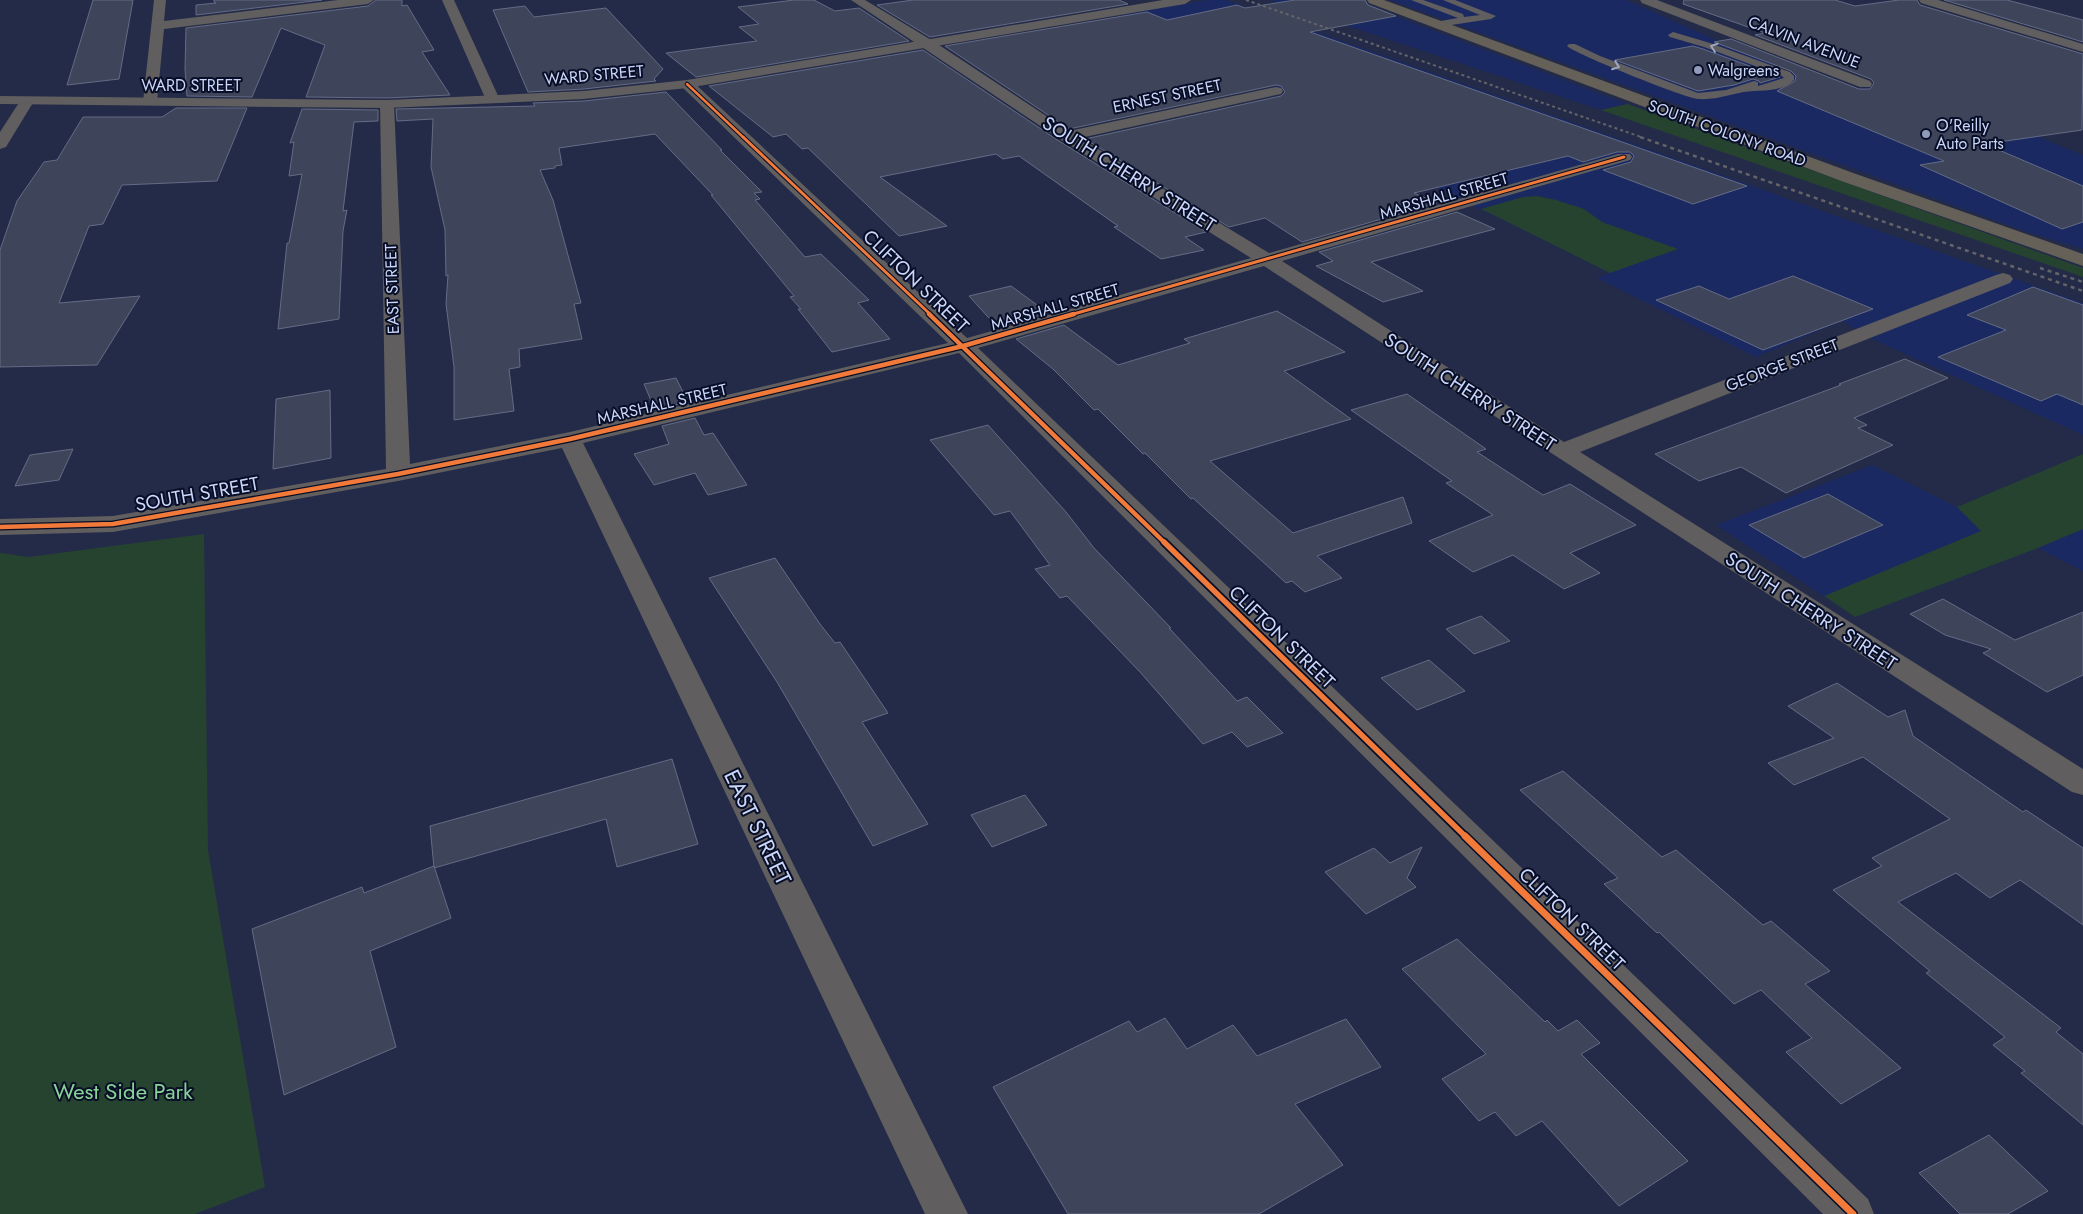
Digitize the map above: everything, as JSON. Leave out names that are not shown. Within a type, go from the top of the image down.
[{"type":"main road","name":"SOUTH COLONY ROAD","points":[[1373,0],[1850,178],[2083,260]]},
{"type":"street","points":[[150,102],[160,0]]},
{"type":"street","points":[[156,26],[368,0]]},
{"type":"street","points":[[448,0],[493,100]]},
{"type":"street","name":"SOUTH CHERRY STREET","points":[[857,0],[928,44],[1066,136],[1266,260],[1562,452],[2083,784]]},
{"type":"street","name":"WARD STREET","points":[[0,100],[387,104],[584,94],[687,84],[1185,0]]},
{"type":"street","name":"CALVIN AVENUE","points":[[1646,0],[1865,84]]},
{"type":"street","points":[[1925,0],[2083,48]]},
{"type":"street","points":[[2066,43],[2083,40]]},
{"type":"street","name":"CLIFTON STREET","points":[[687,84],[963,346],[1853,1214]]},
{"type":"street","name":"ERNEST STREET","points":[[1066,136],[1276,91]]},
{"type":"street","points":[[0,144],[27,101]]},
{"type":"street","name":"EAST STREET","points":[[387,104],[398,474]]},
{"type":"street","name":"MARSHALL STREET","points":[[398,474],[570,439],[963,346],[1624,157]]},
{"type":"street","name":"GEORGE STREET","points":[[1562,452],[2003,279]]},
{"type":"street","name":"EAST STREET","points":[[570,439],[947,1214]]},
{"type":"street","name":"SOUTH STREET","points":[[0,527],[113,524],[398,474]]},
{"type":"lane","points":[[1415,0],[1469,19]]},
{"type":"lane","points":[[1438,24],[1491,16],[1447,0]]},
{"type":"lane","points":[[1672,35],[1749,59],[1786,74],[1789,76],[1789,80]]},
{"type":"lane","points":[[1572,46],[1597,58],[1688,93],[1707,96],[1742,89],[1761,89],[1780,85],[1789,80]]},
{"type":"lane","points":[[1771,81],[1789,80]]},
{"type":"lane","points":[[1742,89],[1754,84]]},
{"type":"shaded area","points":[[1208,0],[1226,0],[2083,303],[2083,435],[1870,338],[1842,321],[1756,357],[1597,278],[1609,273],[1360,150],[1390,142],[1123,14]]},
{"type":"shaded area","points":[[1270,0],[1353,0],[1627,104],[1601,110]]},
{"type":"shaded area","points":[[1390,0],[1626,0],[1832,91],[1906,83],[2083,155],[2083,249],[2030,233]]},
{"type":"shaded area","points":[[2083,454],[2083,571],[2038,548],[1855,617],[1716,525],[1872,465],[1957,507]]},
{"type":"green space","points":[[1627,104],[2083,268],[2083,277],[1601,110]]},
{"type":"green space","points":[[1537,196],[1584,209],[1602,222],[1678,249],[1610,273],[1481,209],[1523,197]]},
{"type":"green space","points":[[2083,454],[2083,529],[2038,548],[1855,617],[1824,596],[1981,531],[1957,507]]},
{"type":"green space","name":"West Side Park","points":[[204,534],[208,850],[265,1187],[195,1214],[0,1214],[0,553],[29,557]]},
{"type":"building","points":[[93,0],[133,0],[119,79],[67,85]]},
{"type":"building","points":[[214,0],[322,0],[196,15],[196,5],[216,3]]},
{"type":"building","points":[[376,0],[402,0],[402,6],[407,5],[434,50],[422,52],[450,95],[387,98],[306,97],[325,45],[281,28],[252,97],[187,96],[185,69],[186,28],[368,6]]},
{"type":"building","points":[[794,0],[814,0],[835,11],[859,8],[909,41],[696,77],[666,53],[757,41],[739,27],[759,24],[738,7]]},
{"type":"building","points":[[913,0],[1119,0],[1128,4],[930,37],[877,5]]},
{"type":"building","points":[[1295,0],[1365,0],[1368,5],[1396,16],[1310,32],[1747,186],[1693,204],[1603,170],[1631,162],[1634,156],[1630,152],[1617,152],[1583,162],[1568,156],[1414,193],[1437,203],[1302,242],[1265,218],[1229,227],[1085,139],[1281,96],[1285,92],[1281,86],[1276,85],[1069,129],[945,46],[1147,12],[1167,20],[1237,5],[1245,8]]},
{"type":"building","points":[[1684,0],[1835,0],[1855,6],[1899,0],[1917,0],[1920,5],[2083,54],[2082,130],[1985,144],[2083,186],[2083,222],[2062,229],[1920,165],[1944,161],[1777,91],[1795,81],[1796,76],[1791,71],[1714,42],[1731,39],[1859,89],[1870,89],[1874,83],[1871,79],[1755,35],[1765,33],[1683,4]]},
{"type":"building","points":[[1944,0],[2007,0],[2083,20],[2083,42]]},
{"type":"building","points":[[525,6],[534,17],[606,8],[663,69],[654,79],[656,81],[584,89],[528,92],[493,10]]},
{"type":"building","name":"Walgreens","points":[[1693,46],[1780,77],[1760,83],[1753,79],[1734,85],[1698,91],[1615,60]]},
{"type":"building","points":[[923,50],[1059,141],[1206,232],[1185,237],[1204,250],[1161,259],[1114,227],[1118,226],[1019,156],[1003,159],[996,154],[880,177],[947,226],[899,236],[808,148],[802,149],[786,134],[773,137],[709,86]]},
{"type":"building","points":[[666,92],[762,192],[754,193],[760,199],[755,200],[805,257],[821,254],[869,300],[858,303],[890,339],[832,352],[790,297],[794,296],[711,195],[713,195],[655,134],[559,148],[562,165],[540,170],[553,200],[581,303],[574,304],[582,339],[519,349],[520,367],[509,369],[514,411],[454,420],[454,367],[446,304],[448,275],[446,276],[445,230],[431,167],[433,119],[397,121],[396,109],[535,106],[533,103],[584,101]]},
{"type":"building","points":[[176,108],[247,108],[217,181],[122,185],[103,224],[89,226],[59,303],[140,296],[97,365],[0,367],[0,250],[17,201],[44,162],[57,160],[83,117],[162,117]]},
{"type":"building","points":[[302,109],[378,110],[378,121],[354,122],[343,211],[347,210],[343,231],[339,319],[278,329],[287,243],[289,243],[302,174],[289,176],[294,142],[290,143]]},
{"type":"building","points":[[1457,212],[1495,229],[1371,262],[1423,291],[1383,302],[1316,266],[1333,261],[1319,252]]},
{"type":"building","points":[[1793,276],[1873,309],[1763,350],[1656,300],[1699,286],[1729,299]]},
{"type":"building","points":[[1011,286],[1048,313],[1000,327],[969,296]]},
{"type":"building","points":[[2033,287],[2083,305],[2083,405],[2057,394],[2041,401],[1938,357],[2006,330],[1967,315]]},
{"type":"building","points":[[1277,311],[1345,352],[1284,371],[1351,419],[1210,461],[1293,533],[1403,497],[1412,523],[1317,556],[1342,578],[1305,592],[1292,581],[1286,583],[1193,498],[1191,499],[1098,409],[1094,410],[1053,369],[1016,339],[1064,325],[1118,365],[1190,343],[1184,339]]},
{"type":"building","points":[[1905,359],[1948,378],[1854,418],[1867,425],[1858,428],[1893,445],[1786,493],[1741,467],[1699,481],[1655,454],[1841,385],[1839,384]]},
{"type":"building","points":[[676,378],[688,402],[655,410],[644,384]]},
{"type":"building","points":[[330,390],[331,458],[273,469],[276,399]]},
{"type":"building","points":[[1407,394],[1486,449],[1477,452],[1543,495],[1570,484],[1636,525],[1570,553],[1600,573],[1564,589],[1513,555],[1473,572],[1429,541],[1493,515],[1446,483],[1452,481],[1351,410]]},
{"type":"building","points":[[695,418],[704,435],[713,433],[747,485],[708,495],[695,473],[654,485],[634,454],[669,444],[662,426]]},
{"type":"building","points":[[988,425],[1066,512],[1094,548],[1171,628],[1169,628],[1237,701],[1247,697],[1283,733],[1247,747],[1232,732],[1203,744],[1140,672],[1067,596],[1060,598],[1035,569],[1050,565],[1010,511],[994,515],[930,440]]},
{"type":"building","points":[[73,449],[59,480],[15,486],[30,455]]},
{"type":"building","points":[[1828,494],[1883,525],[1804,558],[1749,525]]},
{"type":"building","points":[[775,558],[820,624],[835,643],[840,642],[888,713],[862,722],[928,824],[873,846],[777,682],[709,578]]},
{"type":"building","points":[[1943,599],[2015,640],[2083,612],[2083,675],[2047,692],[1983,653],[1991,649],[1945,635],[1910,614]]},
{"type":"building","points":[[1481,616],[1510,641],[1474,654],[1446,629]]},
{"type":"building","points":[[1429,660],[1465,691],[1417,710],[1381,678]]},
{"type":"building","points":[[1837,683],[1888,717],[1905,710],[1913,736],[2023,812],[2026,810],[2083,848],[2083,925],[2020,880],[1990,898],[1956,873],[1898,902],[2061,1028],[2056,1032],[2083,1054],[2083,1125],[2021,1073],[2025,1071],[1993,1045],[2005,1037],[1926,973],[1930,971],[1833,890],[1882,866],[1872,858],[1950,819],[1863,757],[1794,785],[1768,763],[1834,738],[1788,706]]},
{"type":"building","points":[[672,759],[698,844],[617,867],[606,819],[434,868],[430,826]]},
{"type":"building","points":[[1563,771],[1662,857],[1676,850],[1763,925],[1771,921],[1830,971],[1805,984],[1901,1068],[1841,1104],[1786,1052],[1812,1038],[1761,990],[1734,1004],[1659,932],[1657,933],[1604,884],[1618,878],[1520,790]]},
{"type":"building","points":[[1025,795],[1047,825],[992,847],[971,815]]},
{"type":"building","points":[[1422,847],[1407,878],[1416,887],[1366,914],[1325,872],[1374,848],[1390,863]]},
{"type":"building","points":[[434,866],[451,918],[370,951],[396,1047],[284,1095],[252,929],[362,887],[364,893]]},
{"type":"building","points":[[1457,939],[1545,1022],[1547,1020],[1558,1031],[1577,1020],[1600,1043],[1581,1054],[1688,1161],[1619,1206],[1542,1121],[1516,1136],[1495,1112],[1479,1121],[1442,1079],[1486,1054],[1402,969]]},
{"type":"building","points":[[1165,1018],[1187,1049],[1233,1025],[1257,1056],[1346,1019],[1381,1067],[1295,1104],[1343,1165],[1259,1214],[1068,1214],[993,1087],[1129,1021],[1137,1032]]},
{"type":"building","points":[[1989,1135],[2048,1191],[2008,1214],[1960,1214],[1919,1173]]},
{"type":"railway","points":[[1246,0],[1644,138]]},
{"type":"railway","points":[[1640,137],[2083,291]]},
{"type":"railway","points":[[2040,268],[2083,282]]},
{"type":"cycle path","points":[[687,84],[963,346],[1853,1214]]},
{"type":"cycle path","points":[[0,527],[113,524],[398,474],[570,439],[963,346],[1624,157]]},
{"type":"place","name":"Walgreens","points":[[1698,70]]},
{"type":"place","name":"O'Reilly Auto Parts","points":[[1926,134]]}]
